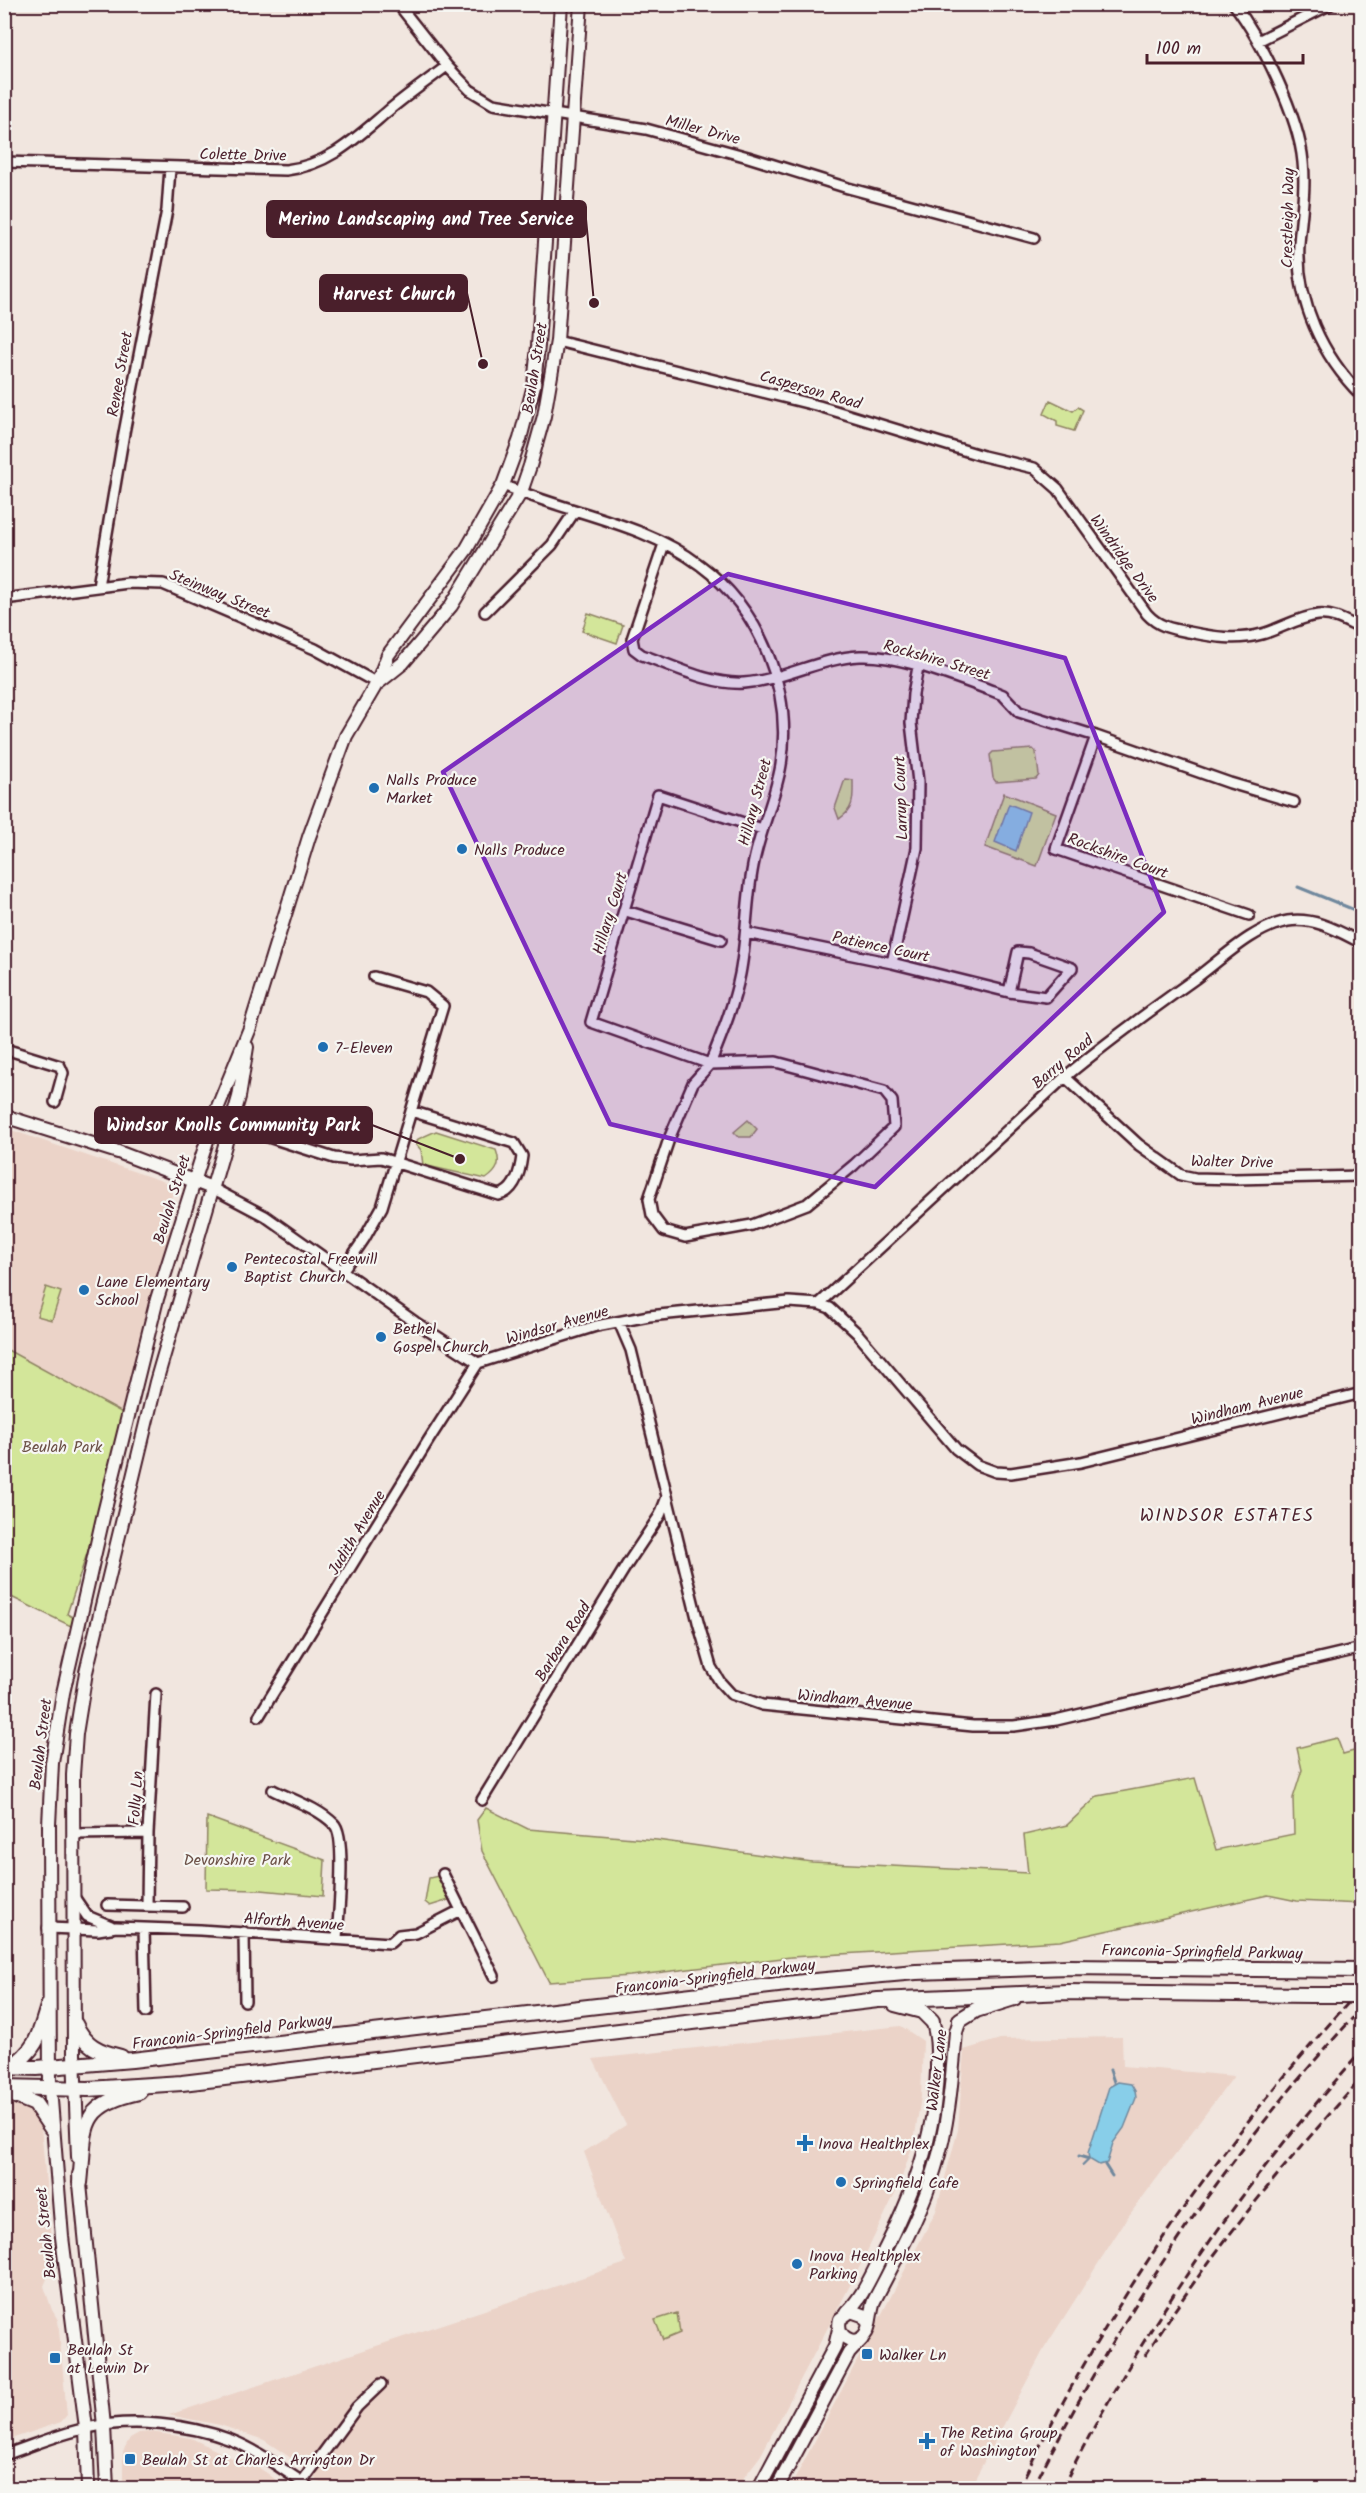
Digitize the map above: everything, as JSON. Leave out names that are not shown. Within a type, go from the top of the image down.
[{"type":"main road","name":"Beulah Street","points":[[88,2488],[86,2428],[66,2274],[52,2129],[49,2067],[48,1928],[51,1783],[63,1693],[104,1513],[157,1299],[193,1179],[217,1109],[250,1028],[309,837],[346,736],[377,683],[388,655],[465,550],[504,485],[520,439],[534,385],[538,346],[561,4]]},
{"type":"main road","name":"Beulah Street","points":[[377,683],[403,663],[451,606],[521,492],[544,416],[557,341],[581,4]]},
{"type":"main road","name":"Beulah Street","points":[[107,2488],[104,2426],[80,2183],[75,2089],[74,1755],[86,1672],[156,1382],[239,1097],[250,1028]]},
{"type":"main road","points":[[4,1116],[118,1152],[212,1188]]},
{"type":"main road","name":"Franconia-Springfield Parkway","points":[[7,2067],[49,2067],[132,2060],[813,1981],[916,1972],[1068,1967],[1362,1970]]},
{"type":"main road","points":[[960,2020],[976,2010],[1031,1993]]},
{"type":"main road","points":[[4,2089],[75,2089],[182,2083],[878,2000],[1031,1993],[1362,1995]]},
{"type":"main road","points":[[878,2000],[922,2011],[932,2021]]},
{"type":"main road","points":[[7,2067],[33,2050],[48,2006]]},
{"type":"main road","name":"Walker Lane","points":[[777,2488],[849,2353],[862,2338],[869,2325],[874,2301],[918,2214],[936,2166],[946,2120],[956,2032],[960,2020]]},
{"type":"main road","name":"Walker Lane","points":[[759,2488],[835,2346],[840,2319],[861,2296],[909,2200],[925,2153],[934,2105],[937,2042],[932,2021]]},
{"type":"main road","points":[[75,2025],[85,2042],[93,2048],[132,2060]]},
{"type":"main road","points":[[80,2183],[87,2123],[96,2109],[117,2097],[182,2083]]},
{"type":"main road","points":[[4,2089],[35,2104],[52,2129]]},
{"type":"main road","points":[[845,2314],[851,2311],[861,2313],[869,2325]]},
{"type":"main road","points":[[839,2329],[853,2341],[862,2338]]},
{"type":"street","name":"Miller Drive","points":[[398,4],[447,66],[470,90],[493,104],[646,129],[747,156],[848,188],[1034,238]]},
{"type":"street","name":"Crestleigh Way","points":[[1234,4],[1257,41],[1294,120],[1300,140],[1304,182],[1299,259],[1308,309],[1333,363],[1362,396]]},
{"type":"street","points":[[1257,41],[1331,4]]},
{"type":"street","name":"Colette Drive","points":[[4,162],[286,170],[315,165],[339,152],[447,66]]},
{"type":"street","name":"Renee Street","points":[[98,586],[166,210],[170,168]]},
{"type":"street","name":"Casperson Road","points":[[557,341],[819,406],[983,456],[1030,467],[1052,481]]},
{"type":"street","name":"Windridge Drive","points":[[1052,481],[1147,614],[1160,625],[1213,637],[1233,638],[1261,634],[1318,615],[1328,615],[1362,629]]},
{"type":"street","name":"Hillary Street","points":[[504,485],[628,528],[664,544],[699,564],[737,601],[762,641],[775,676],[781,705],[783,742],[776,789],[762,829],[749,887],[746,933],[733,1003],[710,1064],[693,1083],[669,1139],[649,1199],[652,1215],[664,1231],[686,1237],[752,1225],[807,1204],[854,1165],[894,1127],[892,1101],[884,1091],[875,1087],[776,1062],[710,1064]]},
{"type":"street","points":[[485,612],[552,545],[575,511]]},
{"type":"street","name":"Rockshire Street","points":[[664,544],[632,639],[634,649],[642,655],[717,681],[741,683],[775,676],[824,661],[860,656],[884,657],[993,691],[1003,696],[1019,712],[1096,736],[1230,783],[1294,802]]},
{"type":"street","name":"Steinway Street","points":[[4,599],[98,586],[148,583],[169,586],[315,649],[377,683]]},
{"type":"street","name":"Larrup Court","points":[[892,963],[917,848],[918,782],[910,723],[912,694],[918,667]]},
{"type":"street","name":"Rockshire Court","points":[[1096,736],[1056,849],[1249,915]]},
{"type":"street","name":"Hillary Court","points":[[710,1064],[591,1023],[626,911],[658,795],[762,829]]},
{"type":"street","points":[[626,911],[721,940]]},
{"type":"street","name":"Barry Road","points":[[819,1304],[1065,1077],[1103,1046],[1231,952],[1274,925],[1287,921],[1324,925],[1362,943]]},
{"type":"street","name":"Patience Court","points":[[746,933],[892,963],[1009,992],[1046,998],[1072,968],[1029,952],[1018,952],[1009,992]]},
{"type":"street","points":[[343,1270],[382,1207],[443,1006],[426,992],[374,977]]},
{"type":"street","points":[[5,1050],[60,1066],[63,1073],[55,1102]]},
{"type":"street","name":"Walter Drive","points":[[1065,1077],[1139,1145],[1181,1175],[1195,1178],[1235,1179],[1362,1176]]},
{"type":"street","points":[[262,1135],[334,1158],[351,1160],[381,1158],[498,1195],[507,1193],[513,1187],[521,1164],[520,1150],[514,1143],[411,1111]]},
{"type":"street","points":[[212,1188],[265,1215],[478,1363]]},
{"type":"street","name":"Windsor Avenue","points":[[478,1363],[586,1329],[619,1322],[704,1309],[789,1302],[819,1304]]},
{"type":"street","name":"Windham Avenue","points":[[819,1304],[830,1308],[857,1333],[956,1449],[977,1465],[996,1472],[1026,1472],[1081,1462],[1362,1393]]},
{"type":"street","name":"Windham Avenue","points":[[619,1322],[631,1350],[711,1667],[731,1694],[762,1705],[973,1726],[1014,1726],[1056,1720],[1362,1648]]},
{"type":"street","name":"Judith Avenue","points":[[260,1716],[478,1363]]},
{"type":"street","name":"Barbara Road","points":[[482,1800],[626,1566],[653,1527],[667,1497]]},
{"type":"street","name":"Folly Ln","points":[[147,1905],[148,1833],[156,1694]]},
{"type":"street","points":[[273,1790],[320,1814],[337,1827],[342,1844],[337,1939]]},
{"type":"street","points":[[73,1834],[148,1833]]},
{"type":"street","points":[[443,1874],[494,1976]]},
{"type":"street","name":"Alforth Avenue","points":[[74,1896],[83,1911],[92,1919],[117,1927]]},
{"type":"street","points":[[107,1905],[183,1907]]},
{"type":"street","name":"Alforth Avenue","points":[[48,1928],[98,1930],[117,1927],[244,1932],[390,1943],[399,1935],[416,1933],[461,1910]]},
{"type":"street","points":[[144,1928],[146,2012]]},
{"type":"street","points":[[244,1932],[245,2001]]},
{"type":"street","points":[[4,2455],[86,2428],[104,2426],[183,2427],[231,2440],[258,2453],[305,2485],[357,2407],[381,2384]]},
{"type":"highlighted area","points":[[728,574],[1065,658],[1164,912],[875,1187],[610,1124],[443,772]]},
{"type":"shaded area","name":"Lane Elementary School","points":[[5,1128],[165,1182],[171,1188],[172,1195],[165,1225],[178,1232],[132,1418],[5,1348]]},
{"type":"shaded area","points":[[901,2026],[923,2041],[921,2097],[914,2141],[900,2183],[857,2272],[761,2455],[736,2488],[326,2488],[294,2460],[264,2440],[220,2425],[169,2415],[626,2263],[584,2152],[626,2125],[593,2059]]},
{"type":"shaded area","points":[[1122,2037],[1123,2066],[1234,2076],[1127,2218],[1044,2349],[970,2488],[790,2488],[936,2211],[958,2130],[964,2050],[1000,2039]]},
{"type":"shaded area","points":[[4,2103],[23,2106],[33,2113],[41,2126],[53,2264],[44,2286],[58,2320],[67,2415],[61,2422],[5,2441]]},
{"type":"shaded area","points":[[151,2432],[191,2438],[238,2461],[244,2459],[286,2488],[123,2488],[123,2451],[130,2438],[139,2433]]},
{"type":"green space","points":[[1050,400],[1073,411],[1078,407],[1083,410],[1074,431],[1057,426],[1057,421],[1044,414]]},
{"type":"green space","points":[[588,613],[623,625],[617,643],[582,631]]},
{"type":"green space","points":[[1033,749],[1036,752],[1039,775],[1036,779],[996,782],[993,778],[990,755],[993,752]]},
{"type":"green space","points":[[845,779],[853,780],[853,797],[848,811],[839,819],[835,808]]},
{"type":"green space","points":[[1004,793],[1056,813],[1037,866],[985,847]]},
{"type":"green space","points":[[748,1120],[757,1129],[751,1137],[739,1137],[734,1132]]},
{"type":"green space","points":[[436,1131],[496,1150],[498,1163],[496,1170],[486,1179],[423,1165],[421,1150],[416,1144],[418,1139]]},
{"type":"green space","points":[[46,1287],[61,1292],[52,1320],[37,1316]]},
{"type":"green space","name":"Beulah Park","points":[[4,1348],[132,1418],[67,1614],[78,1620],[75,1628],[5,1594]]},
{"type":"green space","points":[[1337,1738],[1343,1754],[1361,1749],[1361,1904],[1297,1901],[1268,1895],[1060,1941],[791,1957],[630,1976],[549,1982],[482,1851],[477,1820],[486,1808],[528,1829],[657,1840],[812,1862],[1028,1873],[1024,1835],[1067,1825],[1098,1796],[1195,1778],[1216,1850],[1294,1834],[1293,1798],[1302,1770],[1297,1748]]},
{"type":"green space","name":"Devonshire Park","points":[[207,1817],[325,1860],[323,1896],[261,1890],[206,1889]]},
{"type":"green space","points":[[438,1876],[449,1900],[430,1906],[425,1902],[429,1878]]},
{"type":"green space","points":[[677,2313],[680,2333],[663,2340],[655,2320]]},
{"type":"green space","points":[[1173,2481],[1199,2481],[1219,2488],[1148,2488]]},
{"type":"water","points":[[1009,804],[1029,812],[1016,851],[995,842]]},
{"type":"water","points":[[1118,2082],[1131,2084],[1136,2098],[1124,2128],[1113,2143],[1107,2163],[1099,2165],[1089,2159],[1088,2153],[1109,2087]]},
{"type":"waterway","points":[[1298,887],[1362,913]]},
{"type":"waterway","points":[[1110,2070],[1114,2082]]},
{"type":"waterway","points":[[1079,2156],[1089,2159]]},
{"type":"waterway","points":[[1083,2165],[1089,2159]]},
{"type":"waterway","points":[[1105,2165],[1112,2176]]},
{"type":"railway","points":[[1019,2488],[1090,2354],[1171,2226],[1262,2104],[1362,1988]]},
{"type":"railway","points":[[1033,2488],[1102,2360],[1180,2236],[1266,2119],[1362,2008]]},
{"type":"railway","points":[[1062,2488],[1126,2372],[1160,2315],[1197,2260],[1276,2153],[1362,2051]]},
{"type":"railway","points":[[1145,2356],[1194,2283],[1247,2212],[1362,2078]]},
{"type":"place","name":"Merino Landscaping and Tree Service","points":[[594,303]]},
{"type":"place","name":"Harvest Church","points":[[483,364]]},
{"type":"place","name":"Nalls Produce Market","points":[[374,788]]},
{"type":"place","name":"Nalls Produce","points":[[462,849]]},
{"type":"place","name":"7-Eleven","points":[[323,1047]]},
{"type":"place","name":"Windsor Knolls Community Park","points":[[460,1159]]},
{"type":"place","name":"Pentecostal Freewill Baptist Church","points":[[232,1267]]},
{"type":"place","name":"Lane Elementary School","points":[[84,1290]]},
{"type":"place","name":"Bethel Gospel Church","points":[[381,1337]]},
{"type":"place","name":"Inova Healthplex","points":[[805,2143]]},
{"type":"place","name":"Springfield Cafe","points":[[841,2182]]},
{"type":"place","name":"Inova Healthplex Parking","points":[[797,2264]]},
{"type":"place","name":"Walker Ln","points":[[867,2354]]},
{"type":"place","name":"Beulah St at Lewin Dr","points":[[55,2358]]},
{"type":"place","name":"The Retina Group of Washington","points":[[927,2441]]},
{"type":"place","name":"Beulah St at Charles Arrington Dr","points":[[130,2459]]},
{"type":"district","name":"WINDSOR ESTATES","points":[[1227,1515]]}]
